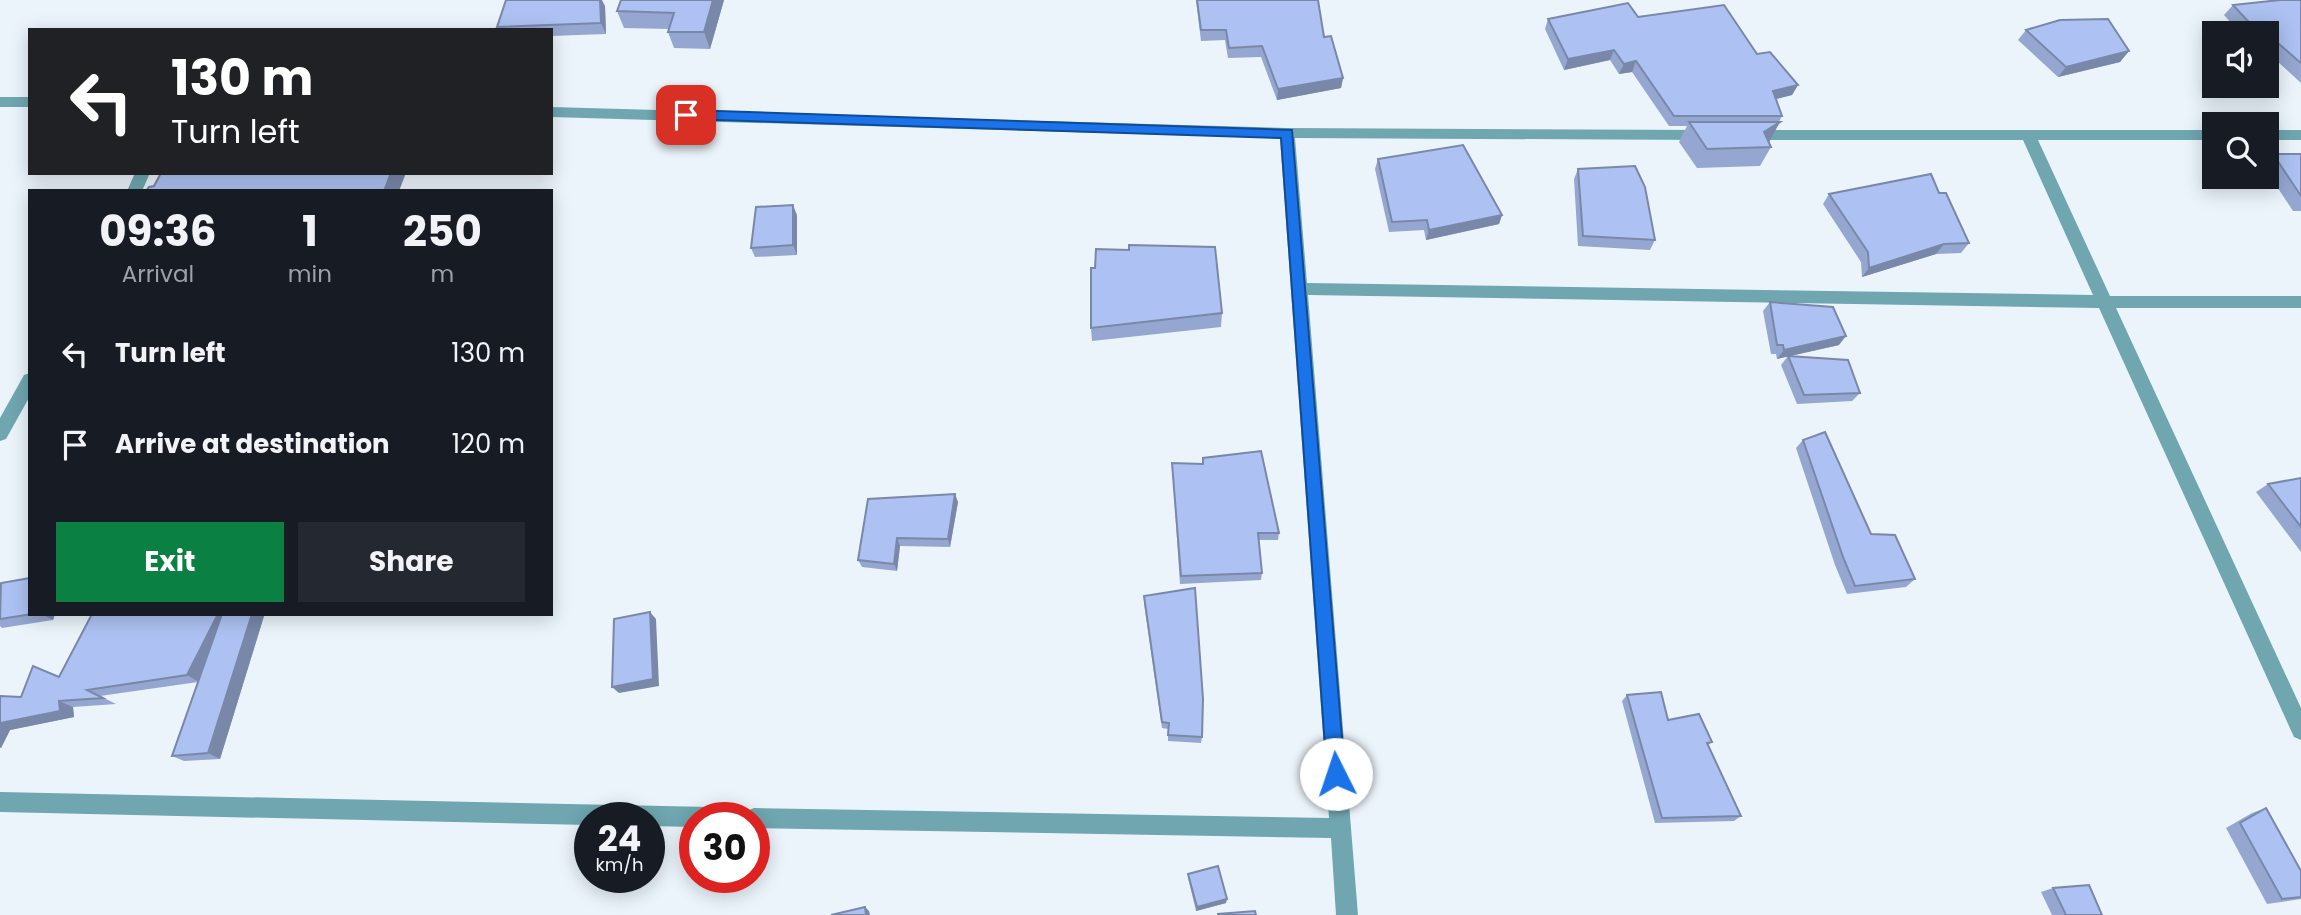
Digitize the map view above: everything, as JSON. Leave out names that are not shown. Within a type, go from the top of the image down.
[{"type":"street","points":[[0,102],[28,102]]},
{"type":"street","points":[[553,111],[1287,133],[2202,135]]},
{"type":"street","points":[[1287,133],[1347,915]]},
{"type":"street","points":[[2028,135],[2301,730]]},
{"type":"street","points":[[2279,135],[2301,135]]},
{"type":"street","points":[[1299,289],[2103,302],[2301,302]]},
{"type":"street","points":[[0,434],[28,384]]},
{"type":"street","points":[[0,802],[679,816]]},
{"type":"street","points":[[770,818],[1340,828]]},
{"type":"building","points":[[506,0],[600,0],[601,23],[497,27]]},
{"type":"building","points":[[621,0],[713,0],[704,32],[668,32],[674,13],[617,11]]},
{"type":"building","points":[[1197,0],[1318,0],[1324,37],[1331,36],[1343,78],[1278,89],[1262,46],[1229,48],[1226,30],[1201,30]]},
{"type":"building","points":[[2301,0],[2301,63],[2279,44],[2279,21],[2248,21],[2233,5]]},
{"type":"building","points":[[1628,3],[1638,17],[1724,5],[1757,54],[1770,52],[1798,85],[1773,91],[1782,116],[1674,116],[1636,61],[1624,64],[1614,50],[1568,59],[1548,19]]},
{"type":"building","points":[[2108,19],[2129,51],[2066,67],[2026,30],[2060,20]]},
{"type":"building","points":[[1689,122],[1780,122],[1764,132],[1771,147],[1707,149]]},
{"type":"building","points":[[1463,145],[1502,215],[1429,230],[1427,220],[1392,222],[1378,159]]},
{"type":"building","points":[[2279,154],[2301,154],[2301,196],[2279,163]]},
{"type":"building","points":[[1635,166],[1645,187],[1655,240],[1583,236],[1578,169]]},
{"type":"building","points":[[1931,174],[1939,193],[1946,193],[1969,243],[1944,244],[1869,268],[1868,252],[1829,194]]},
{"type":"building","points":[[160,175],[390,175],[385,189],[148,189],[154,186]]},
{"type":"building","points":[[793,205],[793,245],[751,248],[756,207]]},
{"type":"building","points":[[1129,245],[1215,247],[1222,313],[1091,328],[1091,268],[1095,268],[1096,249],[1129,250]]},
{"type":"building","points":[[1770,302],[1833,307],[1846,336],[1784,350],[1783,345],[1777,345]]},
{"type":"building","points":[[1788,356],[1848,360],[1860,393],[1804,395]]},
{"type":"building","points":[[1825,432],[1871,534],[1895,535],[1915,579],[1855,586],[1803,440]]},
{"type":"building","points":[[1261,451],[1279,533],[1258,533],[1262,573],[1181,576],[1172,463],[1203,464],[1203,458]]},
{"type":"building","points":[[2301,478],[2301,527],[2268,484]]},
{"type":"building","points":[[955,494],[948,539],[897,538],[894,564],[858,560],[868,499]]},
{"type":"building","points":[[28,578],[28,615],[0,619],[1,583]]},
{"type":"building","points":[[1195,588],[1203,699],[1202,737],[1168,735],[1169,723],[1162,722],[1144,596]]},
{"type":"building","points":[[650,612],[653,679],[612,687],[614,619]]},
{"type":"building","points":[[91,616],[217,616],[187,675],[87,690],[103,698],[59,701],[60,711],[0,723],[0,696],[21,697],[33,666],[59,677]]},
{"type":"building","points":[[221,616],[251,616],[208,753],[172,756]]},
{"type":"building","points":[[1661,692],[1668,720],[1699,714],[1712,742],[1707,743],[1741,816],[1662,818],[1627,695]]},
{"type":"building","points":[[2266,808],[2301,871],[2301,897],[2282,899],[2240,823]]},
{"type":"building","points":[[1218,866],[1227,899],[1197,907],[1188,874]]},
{"type":"building","points":[[2089,885],[2102,915],[2066,915],[2053,888]]},
{"type":"building","points":[[865,907],[866,915],[831,915]]},
{"type":"building","points":[[1255,911],[1256,915],[1218,915],[1218,914]]},
{"type":"route","points":[[686,115],[1287,133],[1336,774]]}]
